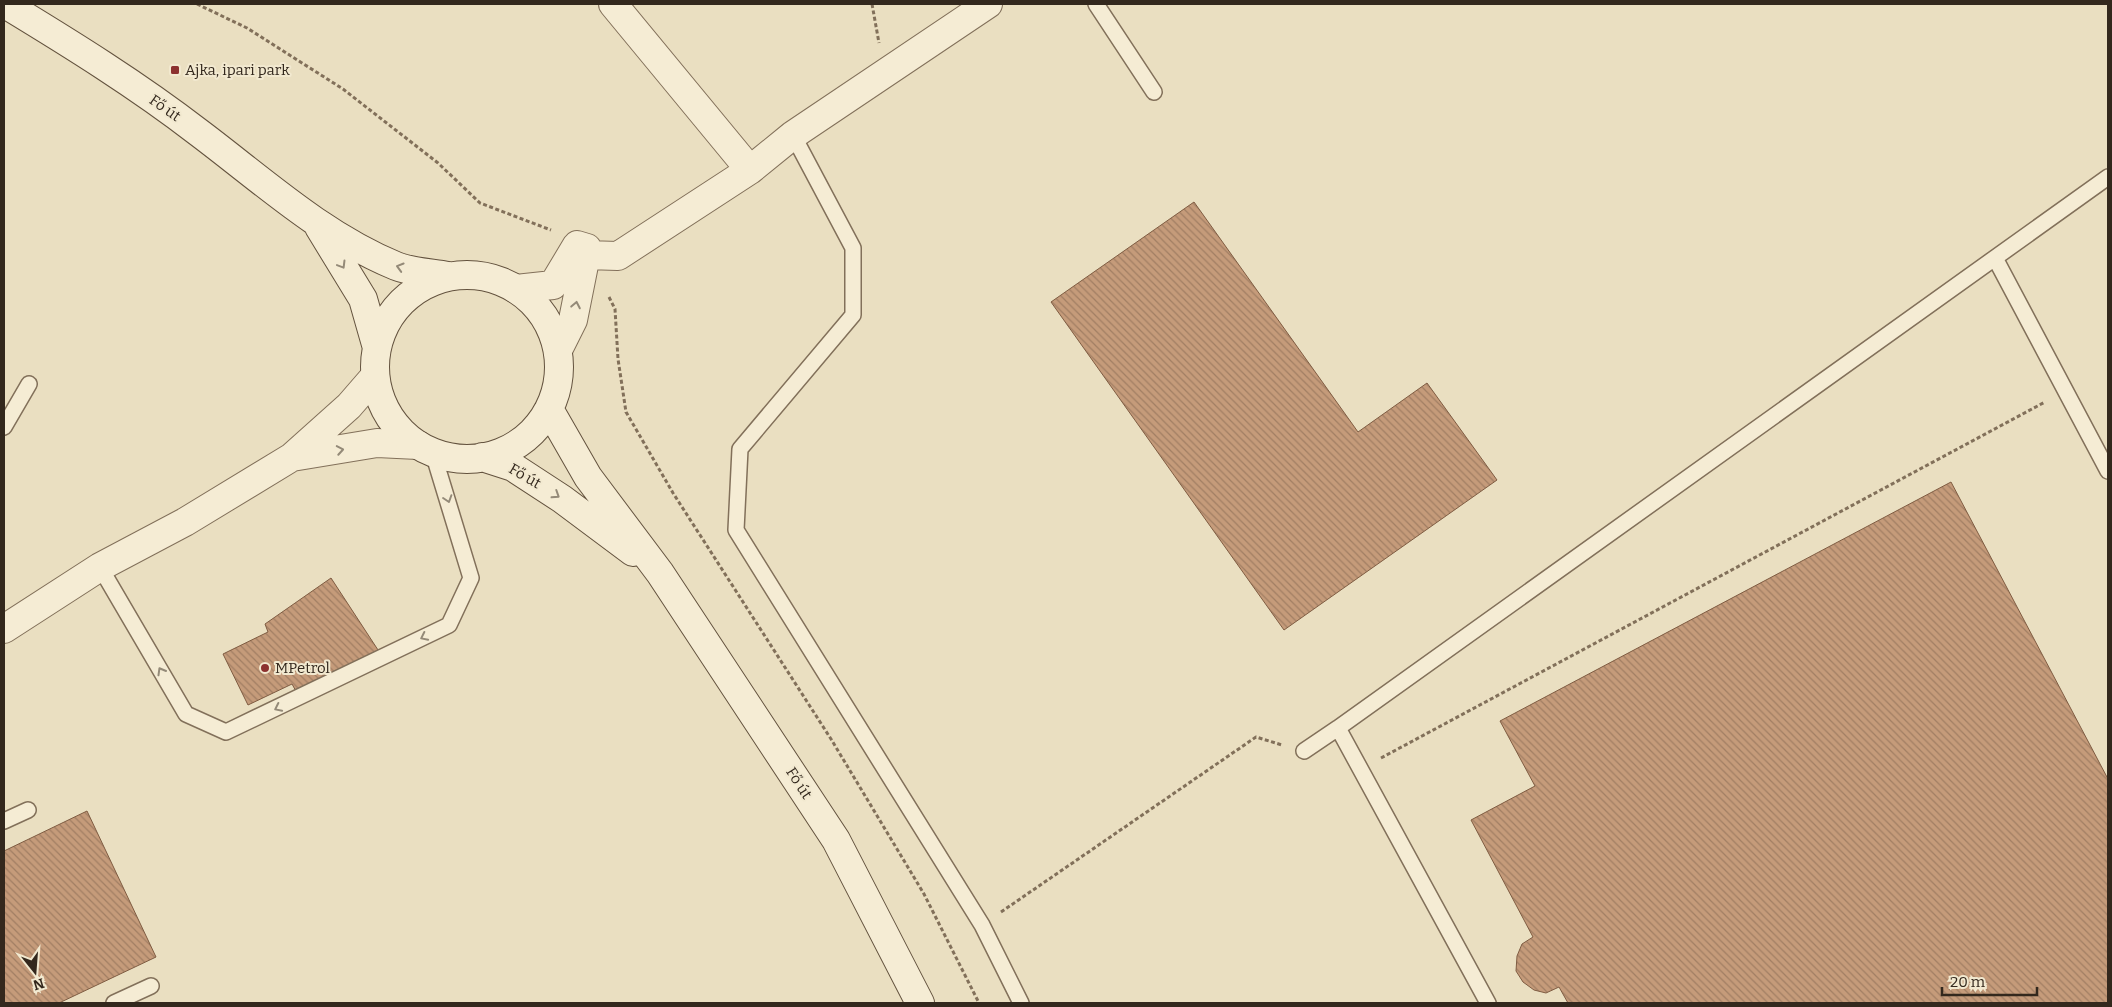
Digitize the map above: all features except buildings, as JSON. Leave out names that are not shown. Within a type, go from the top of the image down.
[{"type":"main road","name":"Fő út","points":[[5,4],[89,55],[197,131],[317,224],[355,246],[398,267],[448,276]]},
{"type":"main road","points":[[613,4],[750,170]]},
{"type":"main road","points":[[582,250],[618,256],[750,170],[793,136],[988,4]]},
{"type":"main road","name":"Fő út","points":[[317,224],[363,299],[377,348]]},
{"type":"main road","points":[[516,288],[553,285],[582,250]]},
{"type":"main road","points":[[558,350],[573,320],[582,250]]},
{"type":"main road","points":[[292,457],[377,443],[426,449],[450,457],[482,458],[499,453],[528,436],[549,409],[558,380],[558,350],[554,335],[539,309],[516,288],[500,280],[465,274],[448,276],[433,281],[407,297],[388,320],[377,348],[375,376],[378,392],[385,408],[404,435],[426,449]]},
{"type":"main road","points":[[4,629],[100,567],[185,522],[292,457],[349,406],[375,376]]},
{"type":"main road","name":"Fő út","points":[[549,409],[588,477],[660,573],[836,840],[920,1003]]},
{"type":"main road","name":"Fő út","points":[[482,458],[513,467],[562,499],[660,573]]},
{"type":"lane","points":[[1096,4],[1154,92]]},
{"type":"lane","points":[[793,136],[853,248],[853,315],[740,448],[736,530],[982,925],[1021,1003]]},
{"type":"lane","points":[[1304,751],[2108,177]]},
{"type":"lane","points":[[1995,258],[2108,471]]},
{"type":"lane","points":[[4,427],[29,384]]},
{"type":"lane","points":[[100,567],[186,714],[226,732],[450,625],[471,578],[426,449]]},
{"type":"lane","points":[[1338,728],[1481,1001]]},
{"type":"lane","points":[[4,820],[28,810]]},
{"type":"lane","points":[[114,1003],[150,986]]},
{"type":"path","points":[[197,4],[247,28],[343,89],[438,164],[480,203],[561,234],[582,250],[616,309],[618,359],[626,412],[673,493],[831,739],[919,886],[979,1003]]},
{"type":"path","points":[[1360,769],[2066,391]]},
{"type":"path","points":[[982,925],[1256,737],[1304,751]]},
{"type":"place","name":"Ajka, ipari park","points":[[175,70]]},
{"type":"place","name":"MPetrol","points":[[265,668]]}]
